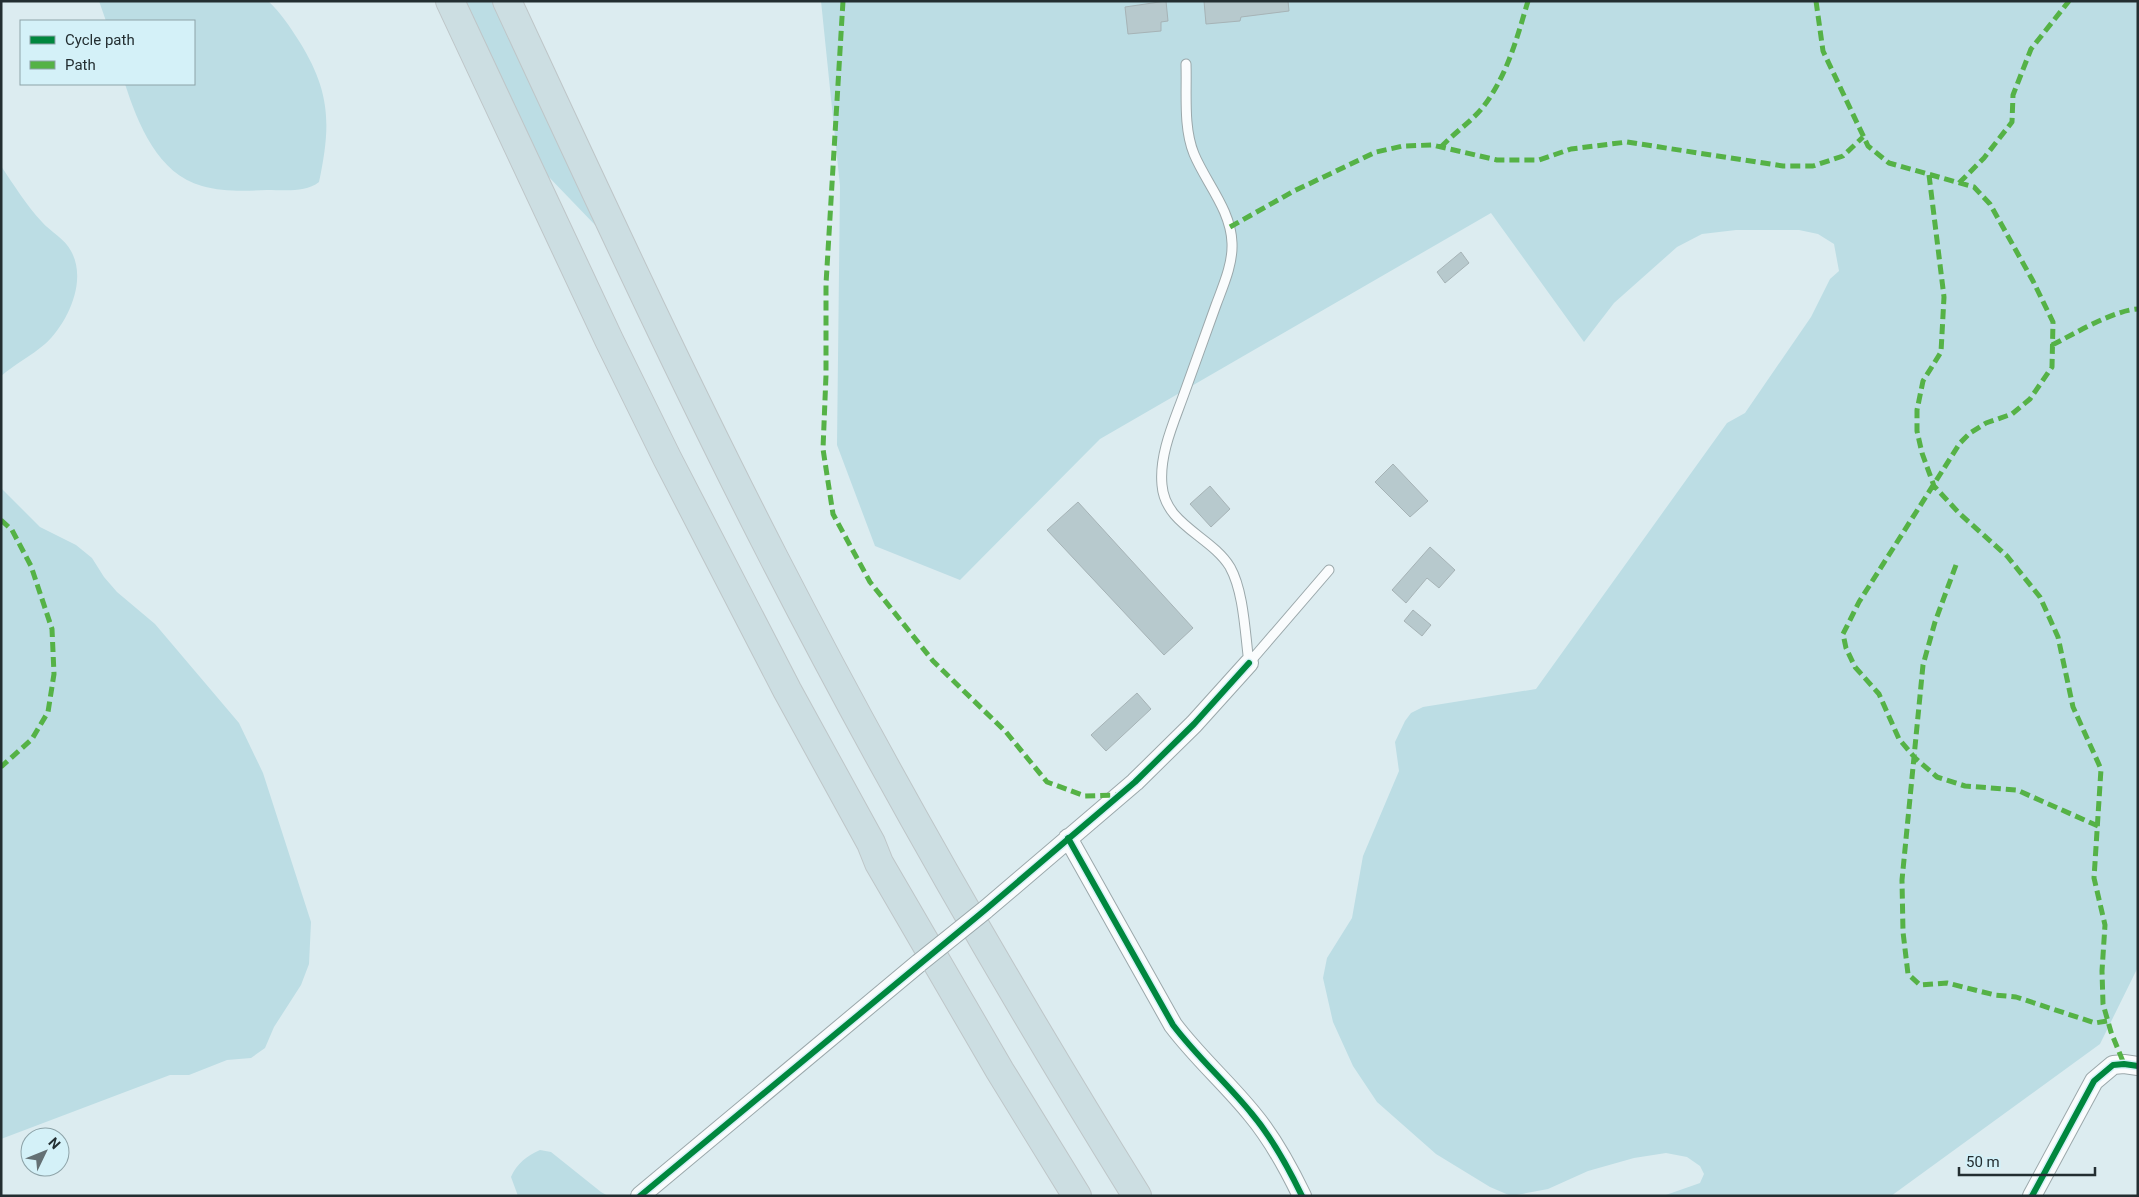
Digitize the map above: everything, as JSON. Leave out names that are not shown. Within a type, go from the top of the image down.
[{"type":"highway","points":[[450,1],[609,340],[730,582],[871,843],[879,863],[1000,1071],[1076,1196]]},
{"type":"highway","points":[[507,1],[672,352],[742,495],[828,661],[895,784],[1020,1003],[1137,1196]]},
{"type":"street","points":[[640,1196],[985,910],[1141,776],[1194,724],[1249,662]]},
{"type":"street","points":[[1068,838],[1173,1025],[1190,1047],[1251,1112],[1280,1154],[1302,1196]]},
{"type":"street","points":[[2032,1196],[2094,1081],[2113,1065],[2138,1066]]},
{"type":"lane","points":[[1186,64],[1188,134],[1200,168],[1224,212],[1230,228],[1232,244],[1229,268],[1171,430],[1162,466],[1162,486],[1165,500],[1174,514],[1188,529],[1221,555],[1230,568],[1238,590],[1249,662]]},
{"type":"lane","points":[[1249,662],[1329,570]]},
{"type":"shaded area","points":[[99,1],[268,1],[289,25],[310,59],[323,93],[326,109],[326,126],[319,182],[307,188],[294,190],[226,190],[202,186],[187,180],[173,171],[152,146],[143,131],[125,85],[195,85],[195,20],[106,20]]},
{"type":"shaded area","points":[[464,1],[492,1],[597,227],[545,173]]},
{"type":"shaded area","points":[[821,1],[2138,1],[2138,967],[2100,1044],[1891,1196],[1663,1196],[1700,1183],[1704,1174],[1700,1166],[1687,1157],[1666,1153],[1634,1158],[1588,1171],[1548,1189],[1511,1196],[1490,1187],[1436,1154],[1377,1102],[1353,1066],[1333,1022],[1323,978],[1327,958],[1352,918],[1363,856],[1399,771],[1395,742],[1411,713],[1423,707],[1536,689],[1727,423],[1745,413],[1811,317],[1830,279],[1839,271],[1834,244],[1818,234],[1799,230],[1736,230],[1702,234],[1677,247],[1614,303],[1584,342],[1491,213],[1100,439],[960,580],[875,546],[837,445],[840,186]]},
{"type":"shaded area","points":[[1,166],[36,215],[62,239],[71,251],[76,263],[77,275],[73,301],[61,325],[45,344],[1,376]]},
{"type":"shaded area","points":[[1,488],[40,527],[76,545],[92,558],[104,577],[117,592],[155,624],[239,723],[263,773],[311,922],[309,964],[301,985],[274,1027],[265,1048],[251,1058],[227,1060],[189,1075],[170,1075],[33,1127],[20,1127],[20,1132],[1,1139]]},
{"type":"shaded area","points":[[540,1150],[551,1152],[608,1196],[518,1196],[511,1177],[523,1160]]},
{"type":"building","points":[[1166,1],[1168,21],[1161,22],[1161,31],[1128,34],[1125,7]]},
{"type":"building","points":[[1204,1],[1288,1],[1289,11],[1241,17],[1240,21],[1206,24]]},
{"type":"building","points":[[1461,252],[1469,263],[1445,283],[1437,272]]},
{"type":"building","points":[[1393,464],[1428,501],[1410,517],[1375,482]]},
{"type":"building","points":[[1210,486],[1230,509],[1211,527],[1190,504]]},
{"type":"building","points":[[1078,502],[1193,628],[1164,655],[1047,530]]},
{"type":"building","points":[[1430,547],[1455,570],[1439,588],[1427,578],[1406,603],[1392,590]]},
{"type":"building","points":[[1413,610],[1431,625],[1422,636],[1404,621]]},
{"type":"building","points":[[1137,693],[1151,709],[1106,751],[1091,735]]},
{"type":"marked path","points":[[843,1],[826,284],[826,375],[823,449],[833,514],[870,582],[933,661],[1006,732],[1047,782],[1085,796],[1119,795]]},
{"type":"marked path","points":[[1441,147],[1483,107],[1499,83],[1520,29],[1528,1]]},
{"type":"marked path","points":[[1816,1],[1823,51],[1868,146],[1889,163],[1974,187],[1990,204],[2033,281],[2053,322],[2052,367],[2030,399],[2012,414],[1986,423],[1970,433],[1960,443],[1859,602],[1843,634],[1846,648],[1855,667],[1879,694],[1899,739],[1915,758],[1937,777],[1965,786],[2017,790],[2098,826]]},
{"type":"marked path","points":[[1959,183],[1984,158],[2012,122],[2013,95],[2031,49],[2069,1]]},
{"type":"marked path","points":[[1230,227],[1294,191],[1376,152],[1403,146],[1432,145],[1497,160],[1539,160],[1571,149],[1627,142],[1783,166],[1813,166],[1843,156],[1863,137]]},
{"type":"marked path","points":[[1929,175],[1944,297],[1941,352],[1923,381],[1917,410],[1917,431],[1922,453],[1934,486],[1959,513],[2007,556],[2040,597],[2058,637],[2073,707],[2101,769],[2094,878],[2105,925],[2102,971],[2103,1004],[2111,1032],[2124,1064]]},
{"type":"marked path","points":[[2052,345],[2106,318],[2128,310],[2138,309]]},
{"type":"marked path","points":[[1,520],[12,530],[31,566],[52,629],[54,674],[48,712],[32,739],[1,767]]},
{"type":"marked path","points":[[1956,565],[1935,622],[1923,665],[1902,880],[1903,932],[1908,974],[1920,985],[1947,983],[1995,995],[2016,997],[2095,1023],[2107,1021]]},
{"type":"cycle path","points":[[640,1196],[985,910],[1135,782],[1194,724],[1249,663]]},
{"type":"cycle path","points":[[1068,838],[1173,1025],[1267,1133],[1302,1196]]},
{"type":"cycle path","points":[[2032,1196],[2094,1081],[2113,1065],[2138,1066]]}]
